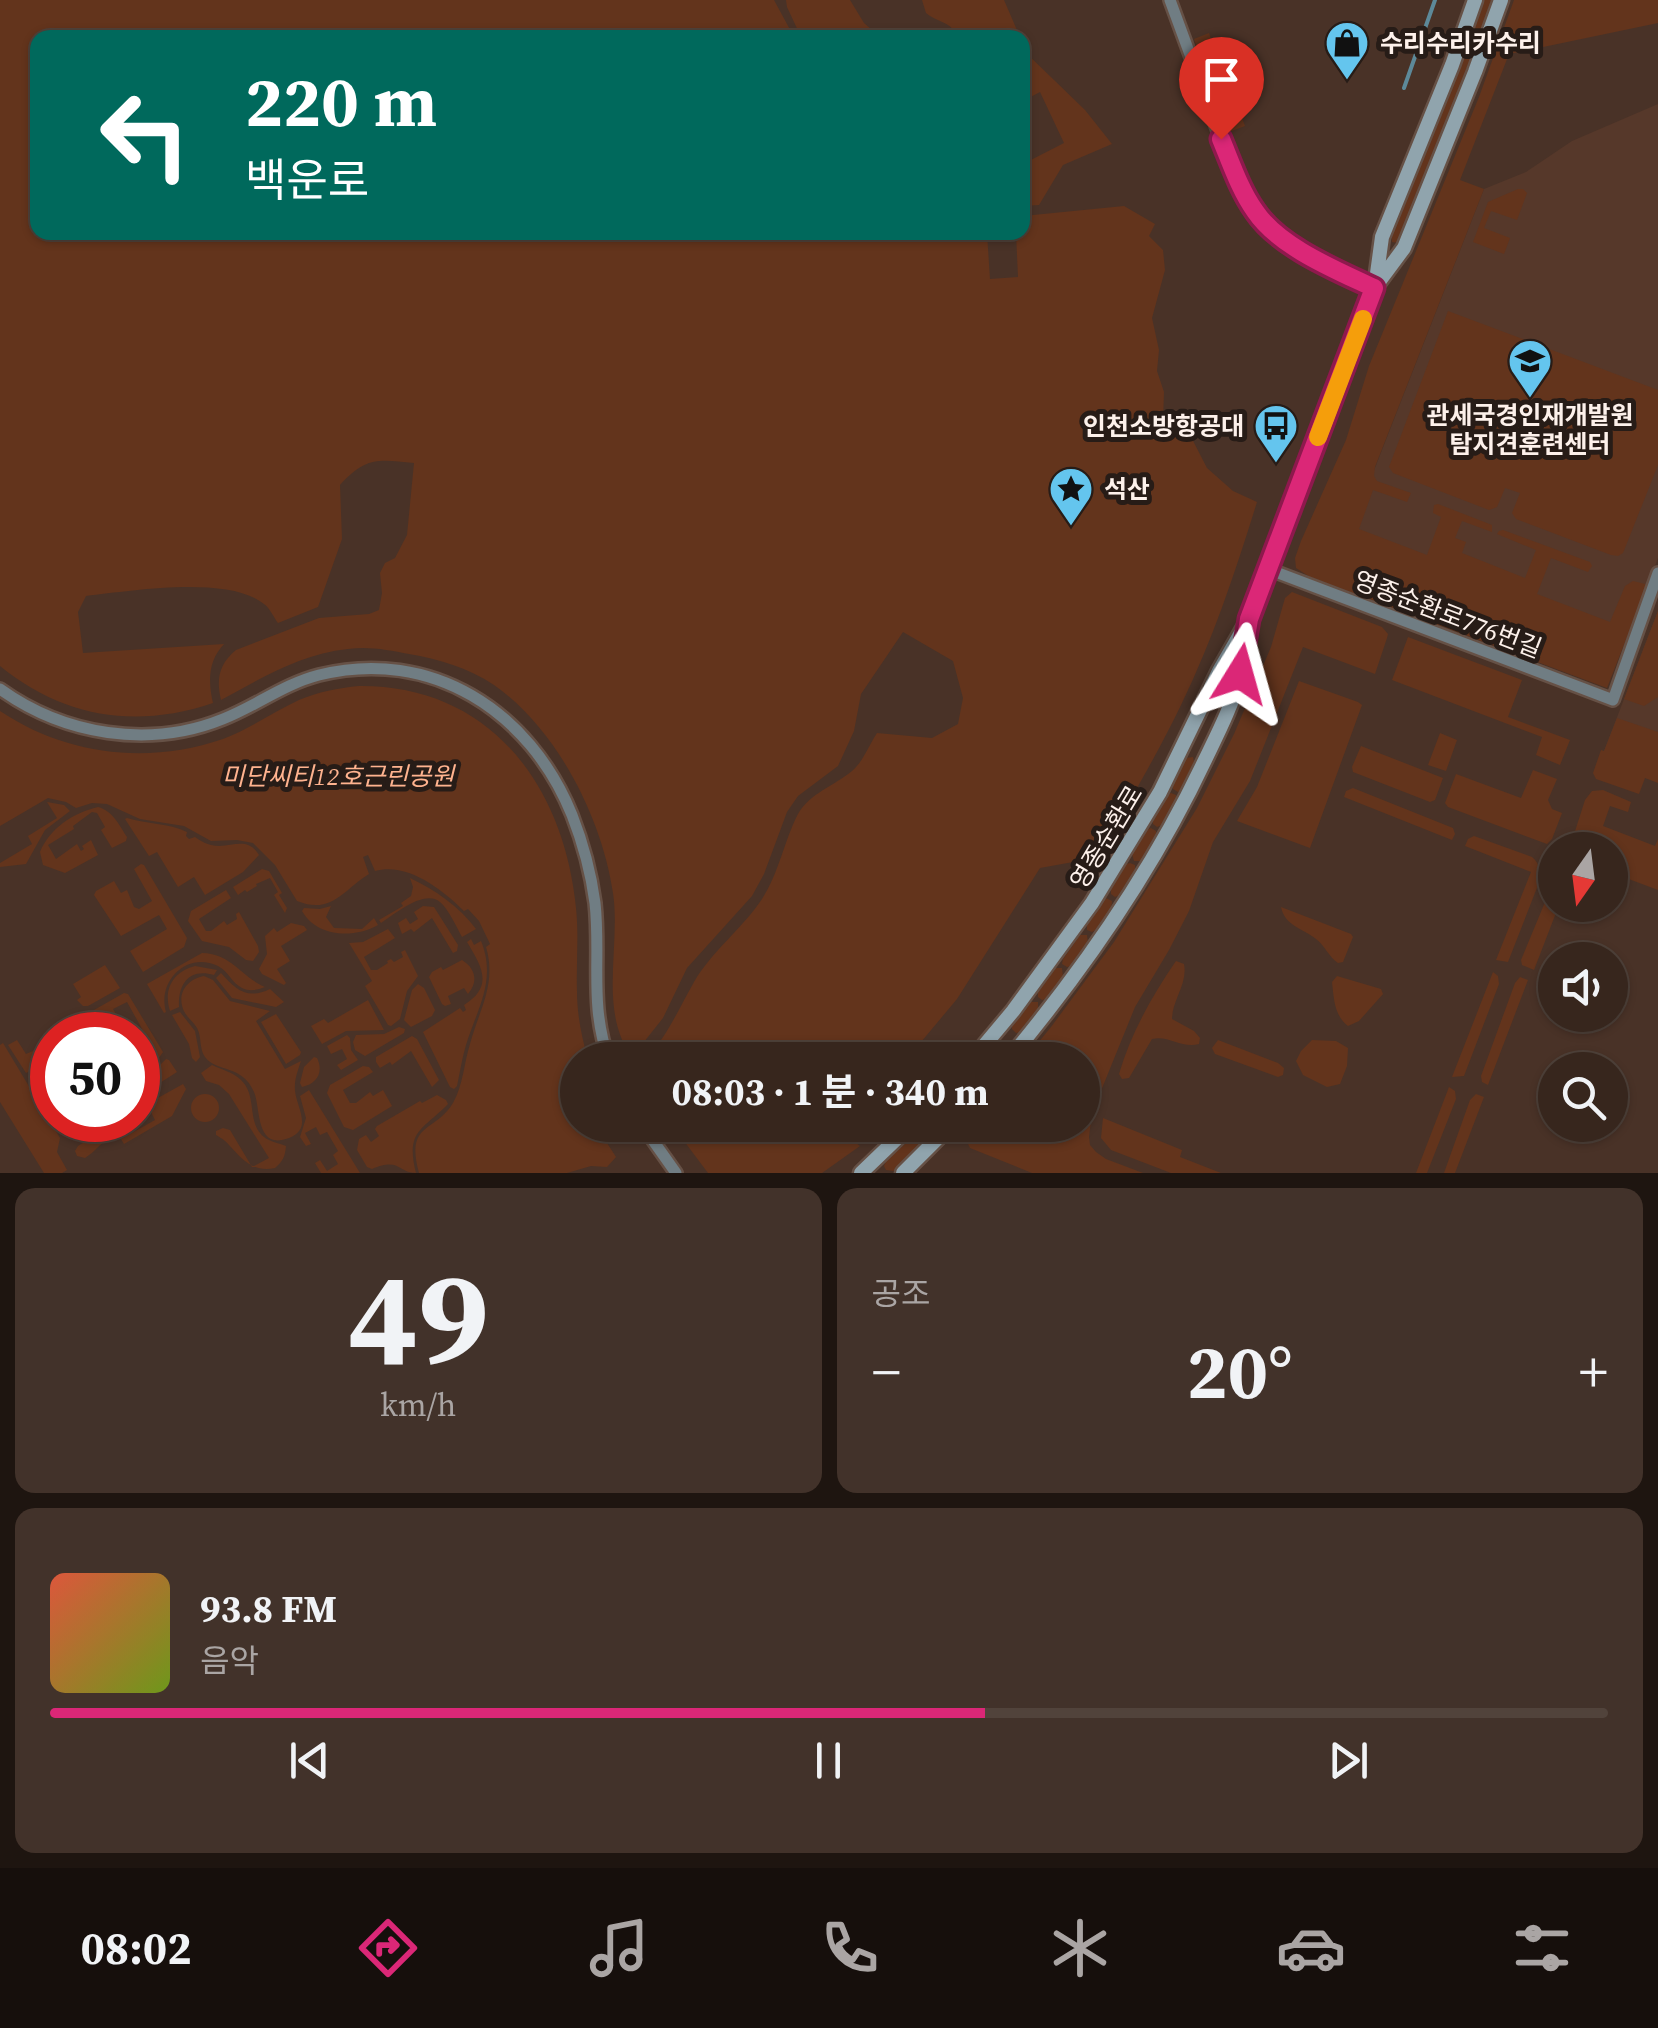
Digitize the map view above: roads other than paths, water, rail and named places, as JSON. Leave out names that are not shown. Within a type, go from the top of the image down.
[{"type":"main road","name":"영종순환로","points":[[987,1042],[1092,903],[1160,792],[1249,619],[1374,288],[1382,237],[1452,65],[1474,0]]},
{"type":"main road","name":"영종순환로","points":[[1374,288],[1404,248],[1501,0]]},
{"type":"main road","name":"영종순환로","points":[[1022,1042],[1089,955],[1179,812],[1235,689],[1249,619]]},
{"type":"main road","points":[[861,1173],[893,1142]]},
{"type":"main road","points":[[903,1173],[934,1142]]},
{"type":"street","points":[[1170,0],[1221,139],[1257,215],[1304,253],[1374,288]]},
{"type":"street","name":"영종순환로776번길","points":[[1268,569],[1612,700],[1658,574]]},
{"type":"street","points":[[0,689],[44,716],[118,734],[176,732],[206,725],[290,684],[346,669],[408,672],[461,688],[509,721],[534,749],[571,814],[595,904],[597,1016],[604,1042]]},
{"type":"street","points":[[654,1142],[676,1173]]},
{"type":"waterway","points":[[1404,88],[1435,0]]},
{"type":"place","name":"수리수리카수리","points":[[1347,81]]},
{"type":"place","name":"관세국경인재개발원 탐지견훈련센터","points":[[1530,399]]},
{"type":"place","name":"인천소방항공대","points":[[1276,464]]},
{"type":"place","name":"석산","points":[[1071,527]]},
{"type":"park label","name":"미단씨티12호근린공원","points":[[338,776]]}]
